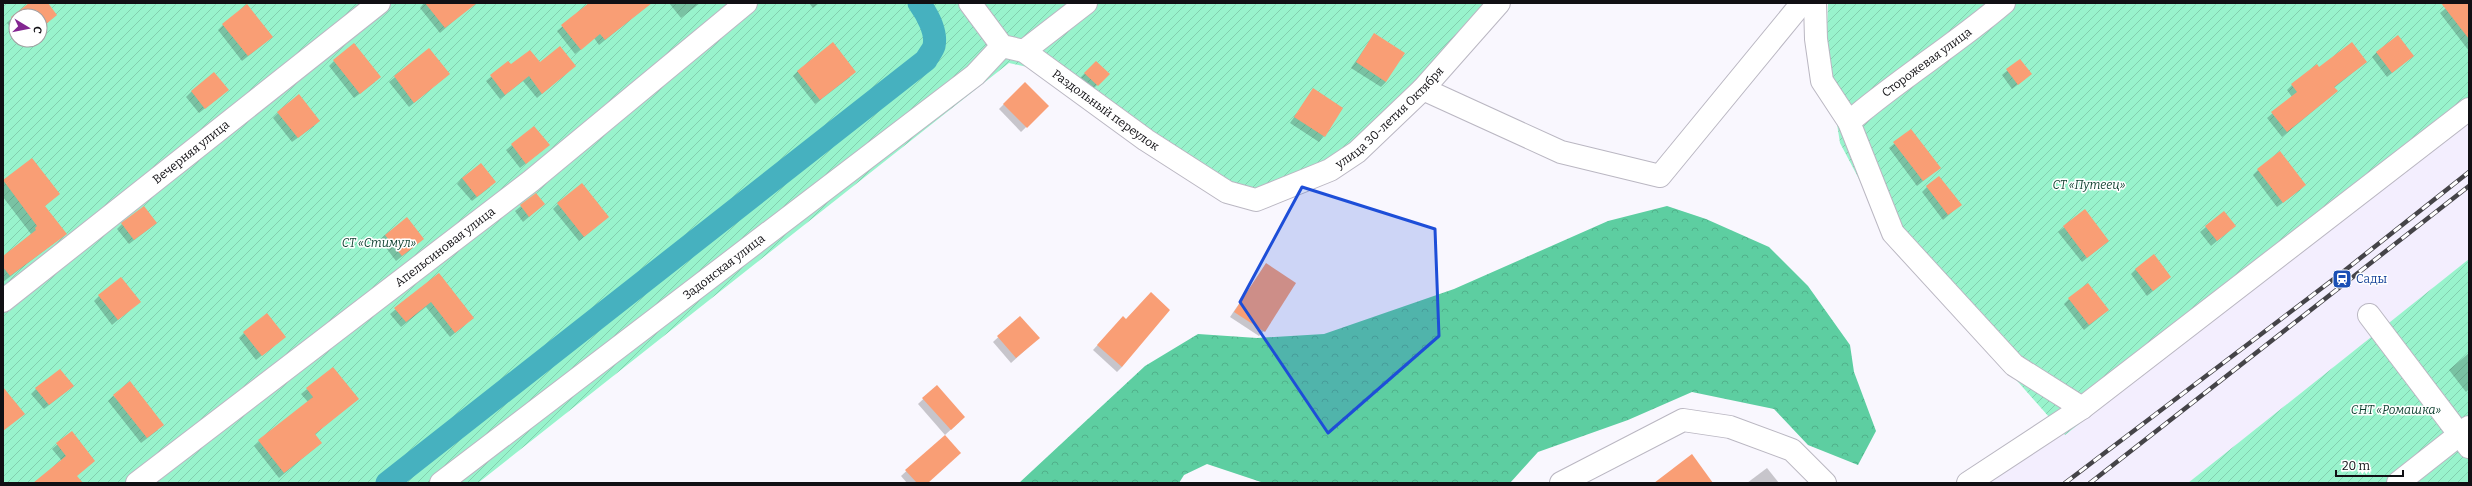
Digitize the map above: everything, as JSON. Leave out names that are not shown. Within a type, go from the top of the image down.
[{"type":"street","name":"Вечерняя улица","points":[[3,301],[379,3]]},
{"type":"street","name":"Апельсиновая улица","points":[[138,483],[531,181],[746,3]]},
{"type":"street","points":[[970,3],[1002,46]]},
{"type":"street","points":[[1024,51],[1086,3]]},
{"type":"street","name":"улица 30-летия Октября","points":[[1256,200],[1344,162],[1423,89],[1500,3]]},
{"type":"street","points":[[1423,89],[1561,152],[1660,176],[1802,3]]},
{"type":"street","points":[[1816,3],[1816,39],[1822,81],[1849,122],[1893,233],[2014,365],[2082,408]]},
{"type":"street","name":"Сторожевая улица","points":[[1849,122],[1877,98],[1985,20],[2004,3]]},
{"type":"street","name":"Раздольный переулок","points":[[1002,46],[1024,51],[1152,144],[1227,192],[1256,200]]},
{"type":"street","name":"Задонская улица","points":[[441,483],[974,75],[1002,46]]},
{"type":"street","points":[[1968,483],[2082,408],[2469,109]]},
{"type":"street","points":[[2368,315],[2466,436],[2398,483]]},
{"type":"street","points":[[1561,483],[1683,420],[1730,427],[1792,450],[1824,483]]},
{"type":"highlighted area","points":[[1302,187],[1435,229],[1439,336],[1328,433],[1240,302]]},
{"type":"shaded area","points":[[2469,111],[2469,275],[2203,483],[1966,483]]},
{"type":"green space","name":"СТ «Стимул»","points":[[3,3],[1510,3],[1411,107],[1298,186],[1247,198],[1037,69],[1009,63],[478,483],[3,483]]},
{"type":"green space","name":"СТ «Путеец»","points":[[1828,3],[2469,3],[2469,116],[2065,435],[1889,236],[1840,143],[1826,54]]},
{"type":"green space","points":[[1667,206],[1706,219],[1769,247],[1808,286],[1850,345],[1854,372],[1876,431],[1858,465],[1808,445],[1774,409],[1692,392],[1628,420],[1538,452],[1510,483],[1264,483],[1207,464],[1184,475],[1179,483],[1019,483],[1145,366],[1198,334],[1257,338],[1324,334],[1454,289],[1608,221]]},
{"type":"green space","name":"СНТ «Ромашка»","points":[[2469,259],[2469,483],[2188,483]]},
{"type":"building","points":[[29,3],[48,3],[57,15],[48,22],[48,8],[23,8]]},
{"type":"building","points":[[425,3],[477,3],[445,28]]},
{"type":"building","points":[[589,3],[652,3],[605,40],[600,34],[581,50],[561,25]]},
{"type":"building","points":[[2441,3],[2469,3],[2469,39]]},
{"type":"building","points":[[247,4],[273,37],[248,56],[222,24]]},
{"type":"building","points":[[1374,33],[1405,53],[1386,82],[1356,62]]},
{"type":"building","points":[[2398,35],[2414,56],[2392,73],[2376,52]]},
{"type":"building","points":[[833,42],[856,72],[820,100],[797,71]]},
{"type":"building","points":[[2352,42],[2367,62],[2334,87],[2338,91],[2287,132],[2271,112],[2297,92],[2291,84],[2317,64],[2319,67]]},
{"type":"building","points":[[354,43],[381,77],[360,94],[333,60]]},
{"type":"building","points":[[560,46],[576,66],[542,94],[529,76],[505,95],[490,75],[508,61],[511,64],[530,50],[540,62]]},
{"type":"building","points":[[429,48],[450,74],[414,103],[394,76]]},
{"type":"building","points":[[2020,59],[2032,74],[2018,85],[2006,69]]},
{"type":"building","points":[[1096,61],[1110,74],[1098,86],[1084,73]]},
{"type":"building","points":[[214,72],[229,90],[205,109],[191,91]]},
{"type":"building","points":[[1025,82],[1049,106],[1027,128],[1003,104]]},
{"type":"building","points":[[1313,88],[1343,108],[1325,137],[1294,117]]},
{"type":"building","points":[[299,94],[320,121],[298,138],[277,112]]},
{"type":"building","points":[[534,126],[550,145],[526,164],[511,144]]},
{"type":"building","points":[[1911,129],[1941,168],[1923,181],[1893,142]]},
{"type":"building","points":[[2280,151],[2306,185],[2283,203],[2257,169]]},
{"type":"building","points":[[32,158],[60,194],[45,206],[67,234],[10,276],[3,267],[3,256],[36,230],[35,228],[37,226],[3,180]]},
{"type":"building","points":[[481,163],[496,182],[477,197],[462,178]]},
{"type":"building","points":[[1939,176],[1962,205],[1948,215],[1926,186]]},
{"type":"building","points":[[582,183],[609,217],[584,237],[557,203]]},
{"type":"building","points":[[536,193],[545,204],[529,217],[520,205]]},
{"type":"building","points":[[144,206],[157,223],[134,240],[121,223]]},
{"type":"building","points":[[2085,209],[2109,241],[2087,258],[2063,226]]},
{"type":"building","points":[[2224,211],[2236,226],[2217,241],[2205,226]]},
{"type":"building","points":[[407,217],[424,239],[402,256],[385,235]]},
{"type":"building","points":[[2154,254],[2171,277],[2153,291],[2135,269]]},
{"type":"building","points":[[1266,263],[1296,283],[1265,332],[1234,312]]},
{"type":"building","points":[[439,273],[474,318],[455,333],[431,302],[406,322],[394,308]]},
{"type":"building","points":[[121,277],[141,302],[118,320],[98,295]]},
{"type":"building","points":[[2088,283],[2109,310],[2089,325],[2068,298]]},
{"type":"building","points":[[1151,292],[1170,310],[1122,367],[1097,345],[1123,316],[1126,319]]},
{"type":"building","points":[[267,313],[286,337],[262,356],[243,332]]},
{"type":"building","points":[[1020,316],[1040,338],[1016,358],[997,336]]},
{"type":"building","points":[[333,367],[359,399],[315,434],[322,443],[284,473],[258,440],[313,397],[306,388]]},
{"type":"building","points":[[60,369],[74,386],[49,405],[35,388]]},
{"type":"building","points":[[130,381],[164,425],[147,438],[113,395]]},
{"type":"building","points":[[937,385],[965,417],[951,430],[922,398]]},
{"type":"building","points":[[3,387],[25,414],[3,431]]},
{"type":"building","points":[[72,431],[95,461],[77,476],[83,483],[33,483],[66,456],[56,443]]},
{"type":"building","points":[[945,435],[961,453],[928,483],[917,483],[905,470]]},
{"type":"building","points":[[1692,454],[1713,483],[1654,483]]},
{"type":"waterway","points":[[387,483],[926,60],[933,49],[935,41],[933,29],[919,3]]},
{"type":"railway","points":[[2065,483],[2339,275],[2469,172]]},
{"type":"railway","points":[[2090,483],[2469,186]]},
{"type":"place","name":"Сады","points":[[2342,279]]}]
